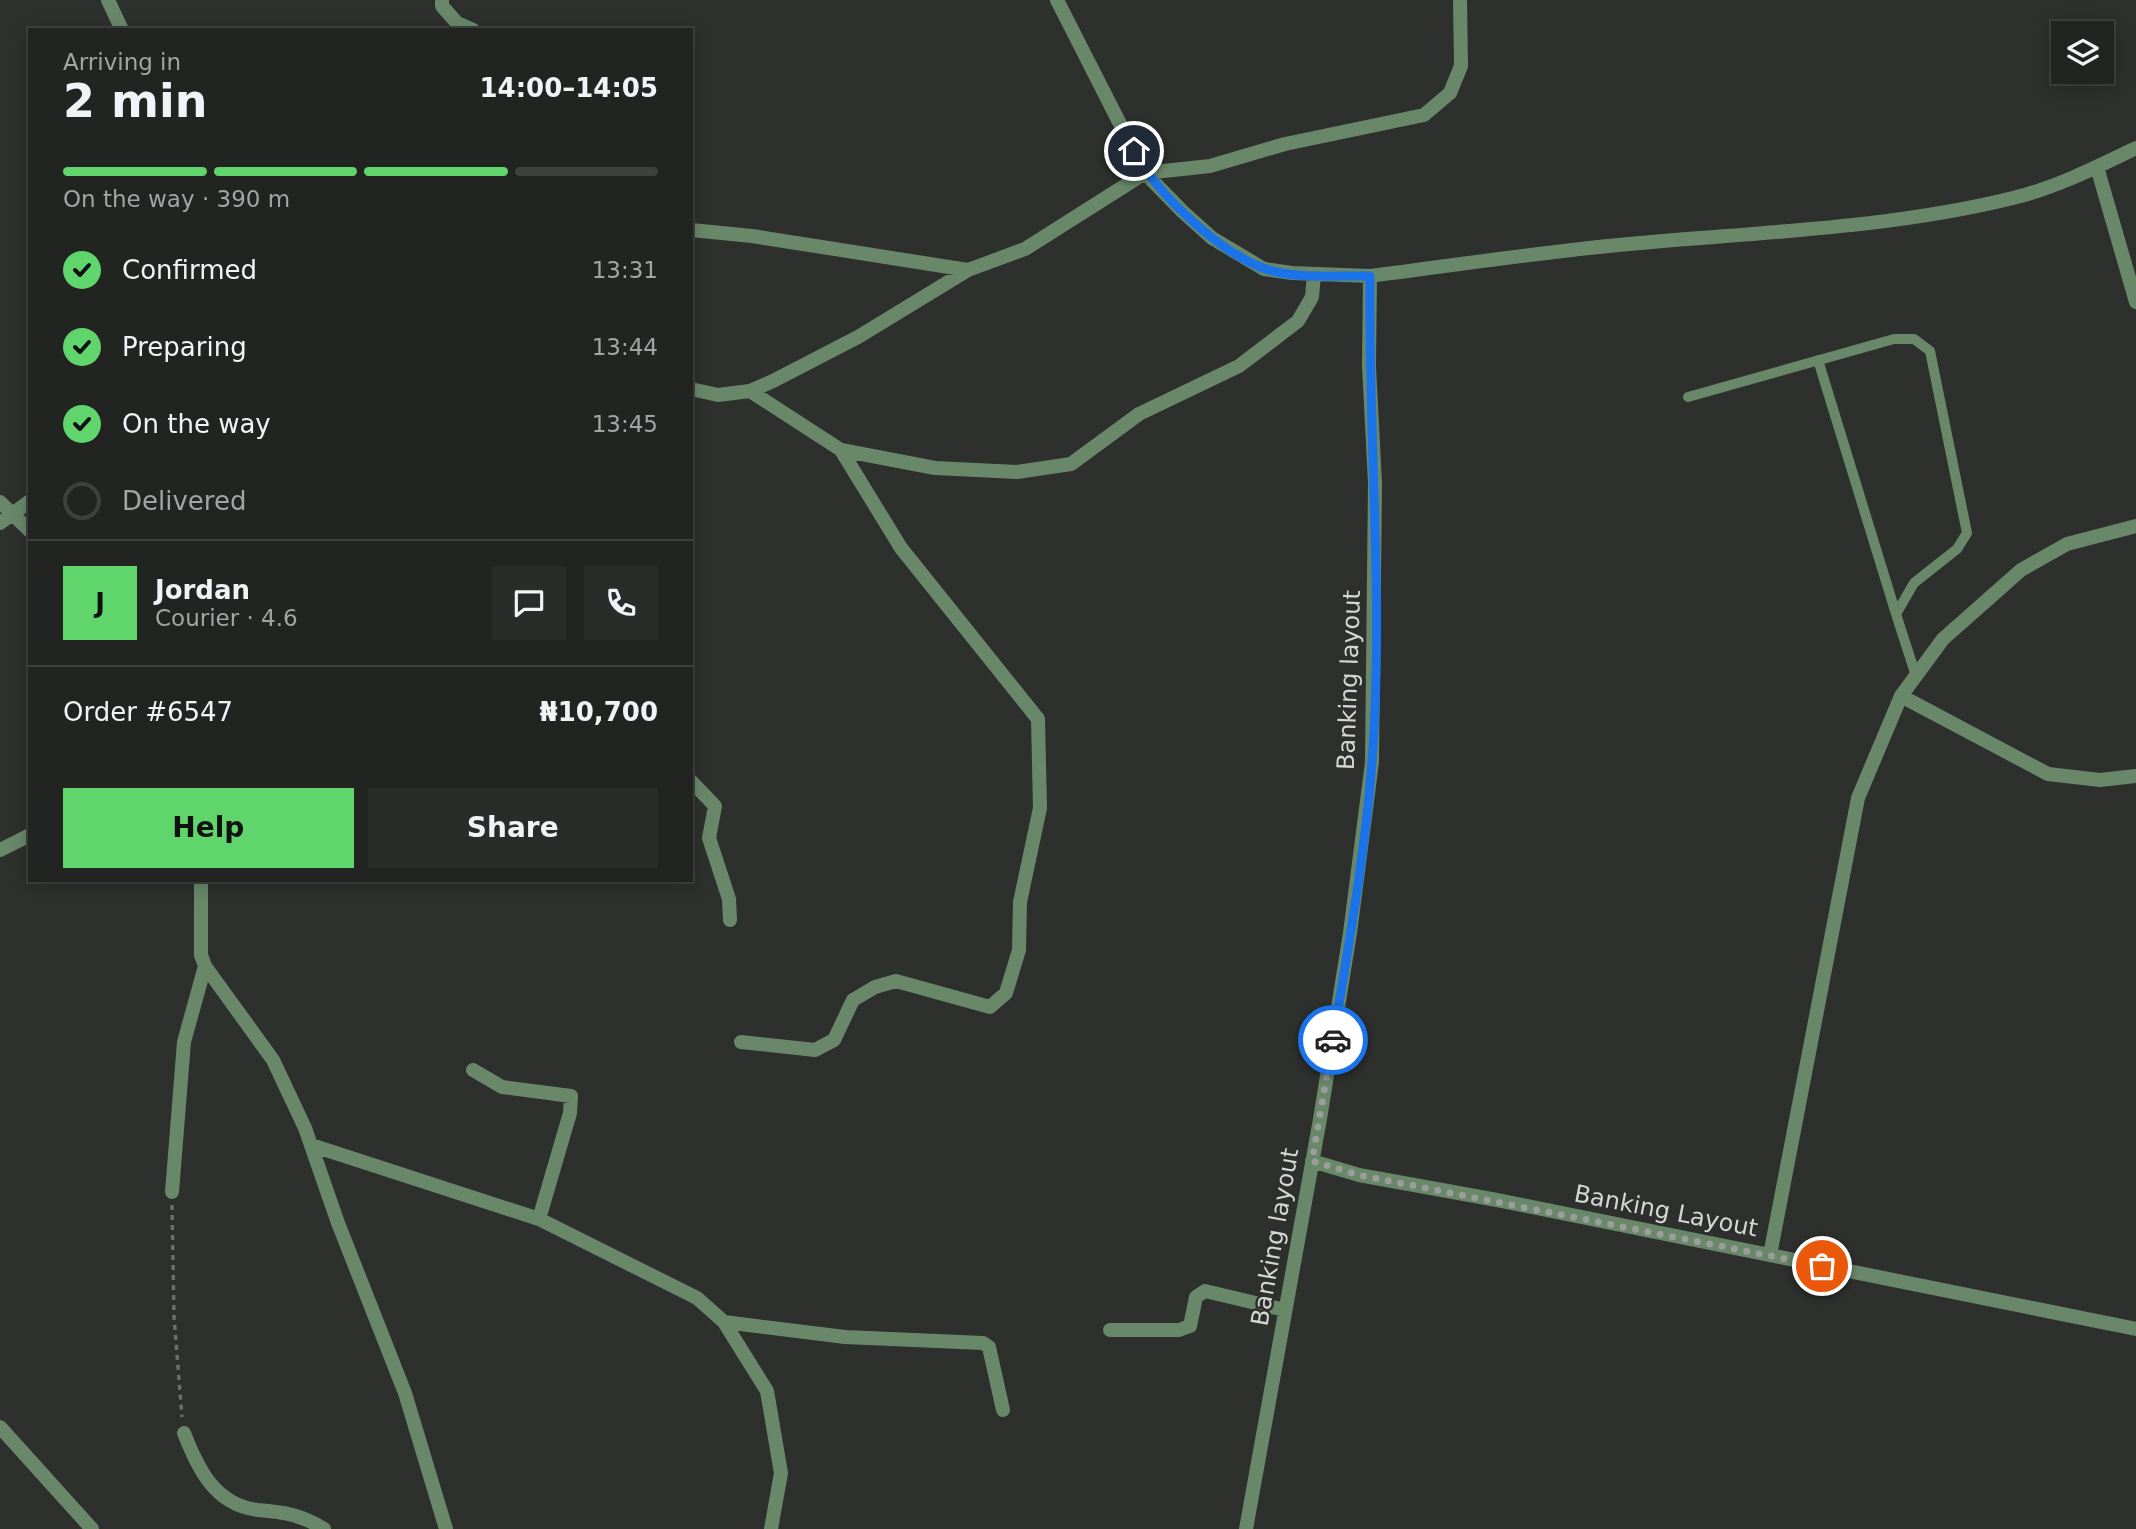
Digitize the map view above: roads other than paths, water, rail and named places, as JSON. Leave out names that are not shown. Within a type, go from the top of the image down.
[{"type":"street","points":[[108,0],[121,28]]},
{"type":"street","points":[[442,0],[442,6],[457,23],[468,28]]},
{"type":"street","points":[[1057,0],[1145,173],[1182,211],[1223,244],[1264,269],[1370,276],[1629,244],[1770,235],[1906,218],[2015,198],[2097,167],[2136,148]]},
{"type":"street","points":[[693,390],[718,395],[750,391],[859,337],[968,270],[1025,249],[1145,173],[1210,166],[1285,144],[1424,115],[1450,93],[1461,66],[1460,0]]},
{"type":"street","points":[[2097,167],[2136,302]]},
{"type":"street","points":[[693,230],[751,236],[968,270]]},
{"type":"street","points":[[750,391],[841,450],[948,468],[1017,472],[1072,464],[1139,414],[1239,366],[1298,321],[1312,297],[1314,274]]},
{"type":"street","name":"Banking layout","points":[[1246,1529],[1350,933],[1372,762],[1375,483],[1369,366],[1370,276]]},
{"type":"street","points":[[741,1041],[815,1050],[834,1040],[853,1000],[875,987],[896,981],[990,1007],[1006,993],[1019,950],[1020,902],[1040,808],[1038,719],[901,548],[841,450]]},
{"type":"street","points":[[0,502],[28,529]]},
{"type":"street","points":[[0,523],[28,503]]},
{"type":"street","points":[[1770,1255],[1858,798],[1901,696],[1943,639],[2021,570],[2067,544],[2136,526]]},
{"type":"street","points":[[1901,696],[2048,774],[2100,780],[2136,776]]},
{"type":"street","points":[[693,783],[715,806],[709,838],[729,899],[730,920]]},
{"type":"street","points":[[0,850],[28,836]]},
{"type":"street","points":[[201,882],[201,955],[205,967],[273,1060],[311,1145],[338,1223],[404,1393],[446,1529]]},
{"type":"street","points":[[172,1192],[184,1042],[205,967]]},
{"type":"street","points":[[472,1070],[502,1087],[571,1096],[570,1113],[539,1219]]},
{"type":"street","points":[[311,1145],[539,1219],[697,1298],[724,1322],[767,1391],[781,1473],[771,1529]]},
{"type":"street","name":"Banking Layout","points":[[1312,1161],[1359,1175],[2136,1329]]},
{"type":"street","points":[[1110,1330],[1179,1330],[1190,1326],[1196,1297],[1205,1291],[1285,1310]]},
{"type":"street","points":[[724,1322],[845,1337],[984,1343],[989,1348],[1003,1410]]},
{"type":"street","points":[[0,1427],[92,1529]]},
{"type":"street","points":[[184,1433],[197,1467],[220,1494],[241,1506],[278,1510],[305,1517],[324,1529]]},
{"type":"lane","points":[[1688,397],[1894,339],[1914,339],[1930,351],[1966,533],[1957,549],[1914,583],[1896,614]]},
{"type":"lane","points":[[1818,360],[1916,676]]}]
